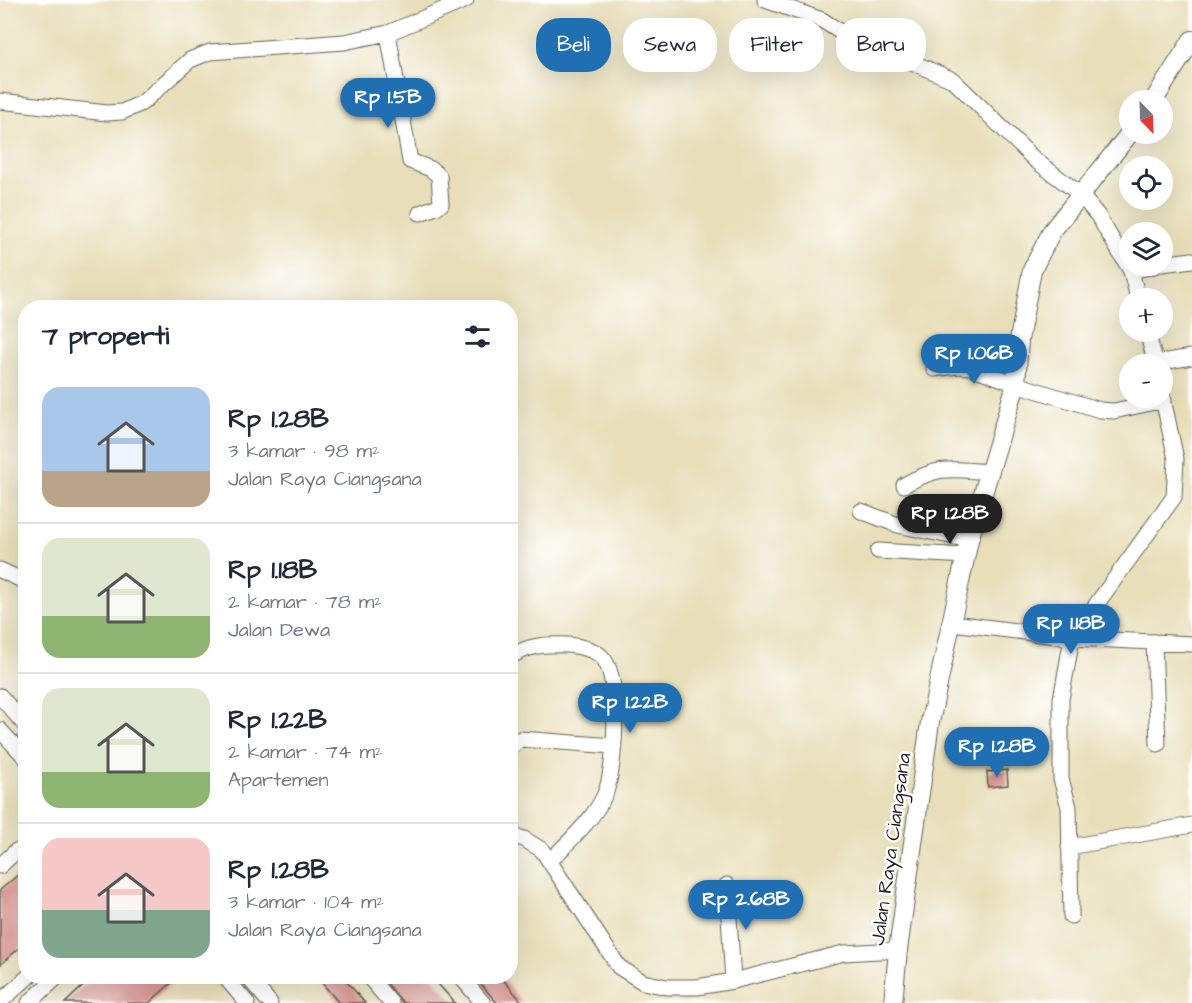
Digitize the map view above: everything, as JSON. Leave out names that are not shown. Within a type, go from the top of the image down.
[{"type":"main road","points":[[1160,90],[1192,40]]},
{"type":"main road","name":"Jalan Raya Ciangsana","points":[[893,1003],[898,950],[930,722],[968,548],[1016,384],[1019,340],[1032,270],[1052,231],[1121,144]]},
{"type":"street","points":[[0,101],[107,113],[122,112],[142,103],[190,60],[210,52],[344,42],[388,33],[466,0]]},
{"type":"street","points":[[765,0],[822,20],[879,57],[909,61],[953,80],[1035,160],[1080,194],[1098,216],[1119,251]]},
{"type":"street","points":[[388,33],[410,161],[435,171],[440,180],[441,204],[420,213]]},
{"type":"street","points":[[1173,263],[1192,260]]},
{"type":"street","points":[[1173,361],[1192,357]]},
{"type":"street","points":[[934,369],[971,367],[1016,384],[1100,410],[1113,411],[1124,408]]},
{"type":"street","points":[[1071,915],[1069,807],[1061,779],[1060,739],[1061,699],[1072,638],[1174,497],[1176,459],[1165,408]]},
{"type":"street","points":[[904,485],[923,474],[942,469],[990,472]]},
{"type":"street","points":[[861,511],[968,548]]},
{"type":"street","points":[[878,550],[968,548]]},
{"type":"street","points":[[0,570],[18,578]]},
{"type":"street","points":[[953,622],[1072,638],[1192,644]]},
{"type":"street","points":[[1154,642],[1158,744]]},
{"type":"street","points":[[518,653],[536,644],[582,647],[600,655],[610,668],[615,695],[614,746],[608,786],[599,806],[551,860]]},
{"type":"street","points":[[0,696],[18,717]]},
{"type":"street","points":[[0,730],[18,749]]},
{"type":"street","points":[[518,741],[520,739],[614,746]]},
{"type":"street","points":[[1069,847],[1192,825]]},
{"type":"street","points":[[518,837],[542,850],[551,860],[619,967],[643,982],[667,987],[697,987],[733,981],[844,953],[898,950]]},
{"type":"street","points":[[0,866],[16,851]]},
{"type":"street","points":[[727,885],[733,981]]},
{"type":"street","points":[[0,1002],[20,984]]},
{"type":"street","points":[[29,1003],[49,984]]},
{"type":"street","points":[[231,984],[247,1003]]},
{"type":"street","points":[[254,984],[270,1003]]},
{"type":"street","points":[[375,984],[391,1003]]},
{"type":"street","points":[[467,984],[483,1003]]},
{"type":"building","points":[[1007,770],[1008,785],[988,787],[987,772]]},
{"type":"building","points":[[18,875],[18,949],[0,965],[0,890]]},
{"type":"building","points":[[85,984],[170,984],[149,1003],[65,1003]]},
{"type":"building","points":[[323,984],[349,984],[365,1003],[339,1003]]},
{"type":"building","points":[[388,984],[438,984],[455,1003],[403,1003]]},
{"type":"building","points":[[481,984],[507,984],[523,1003],[497,1003]]}]
